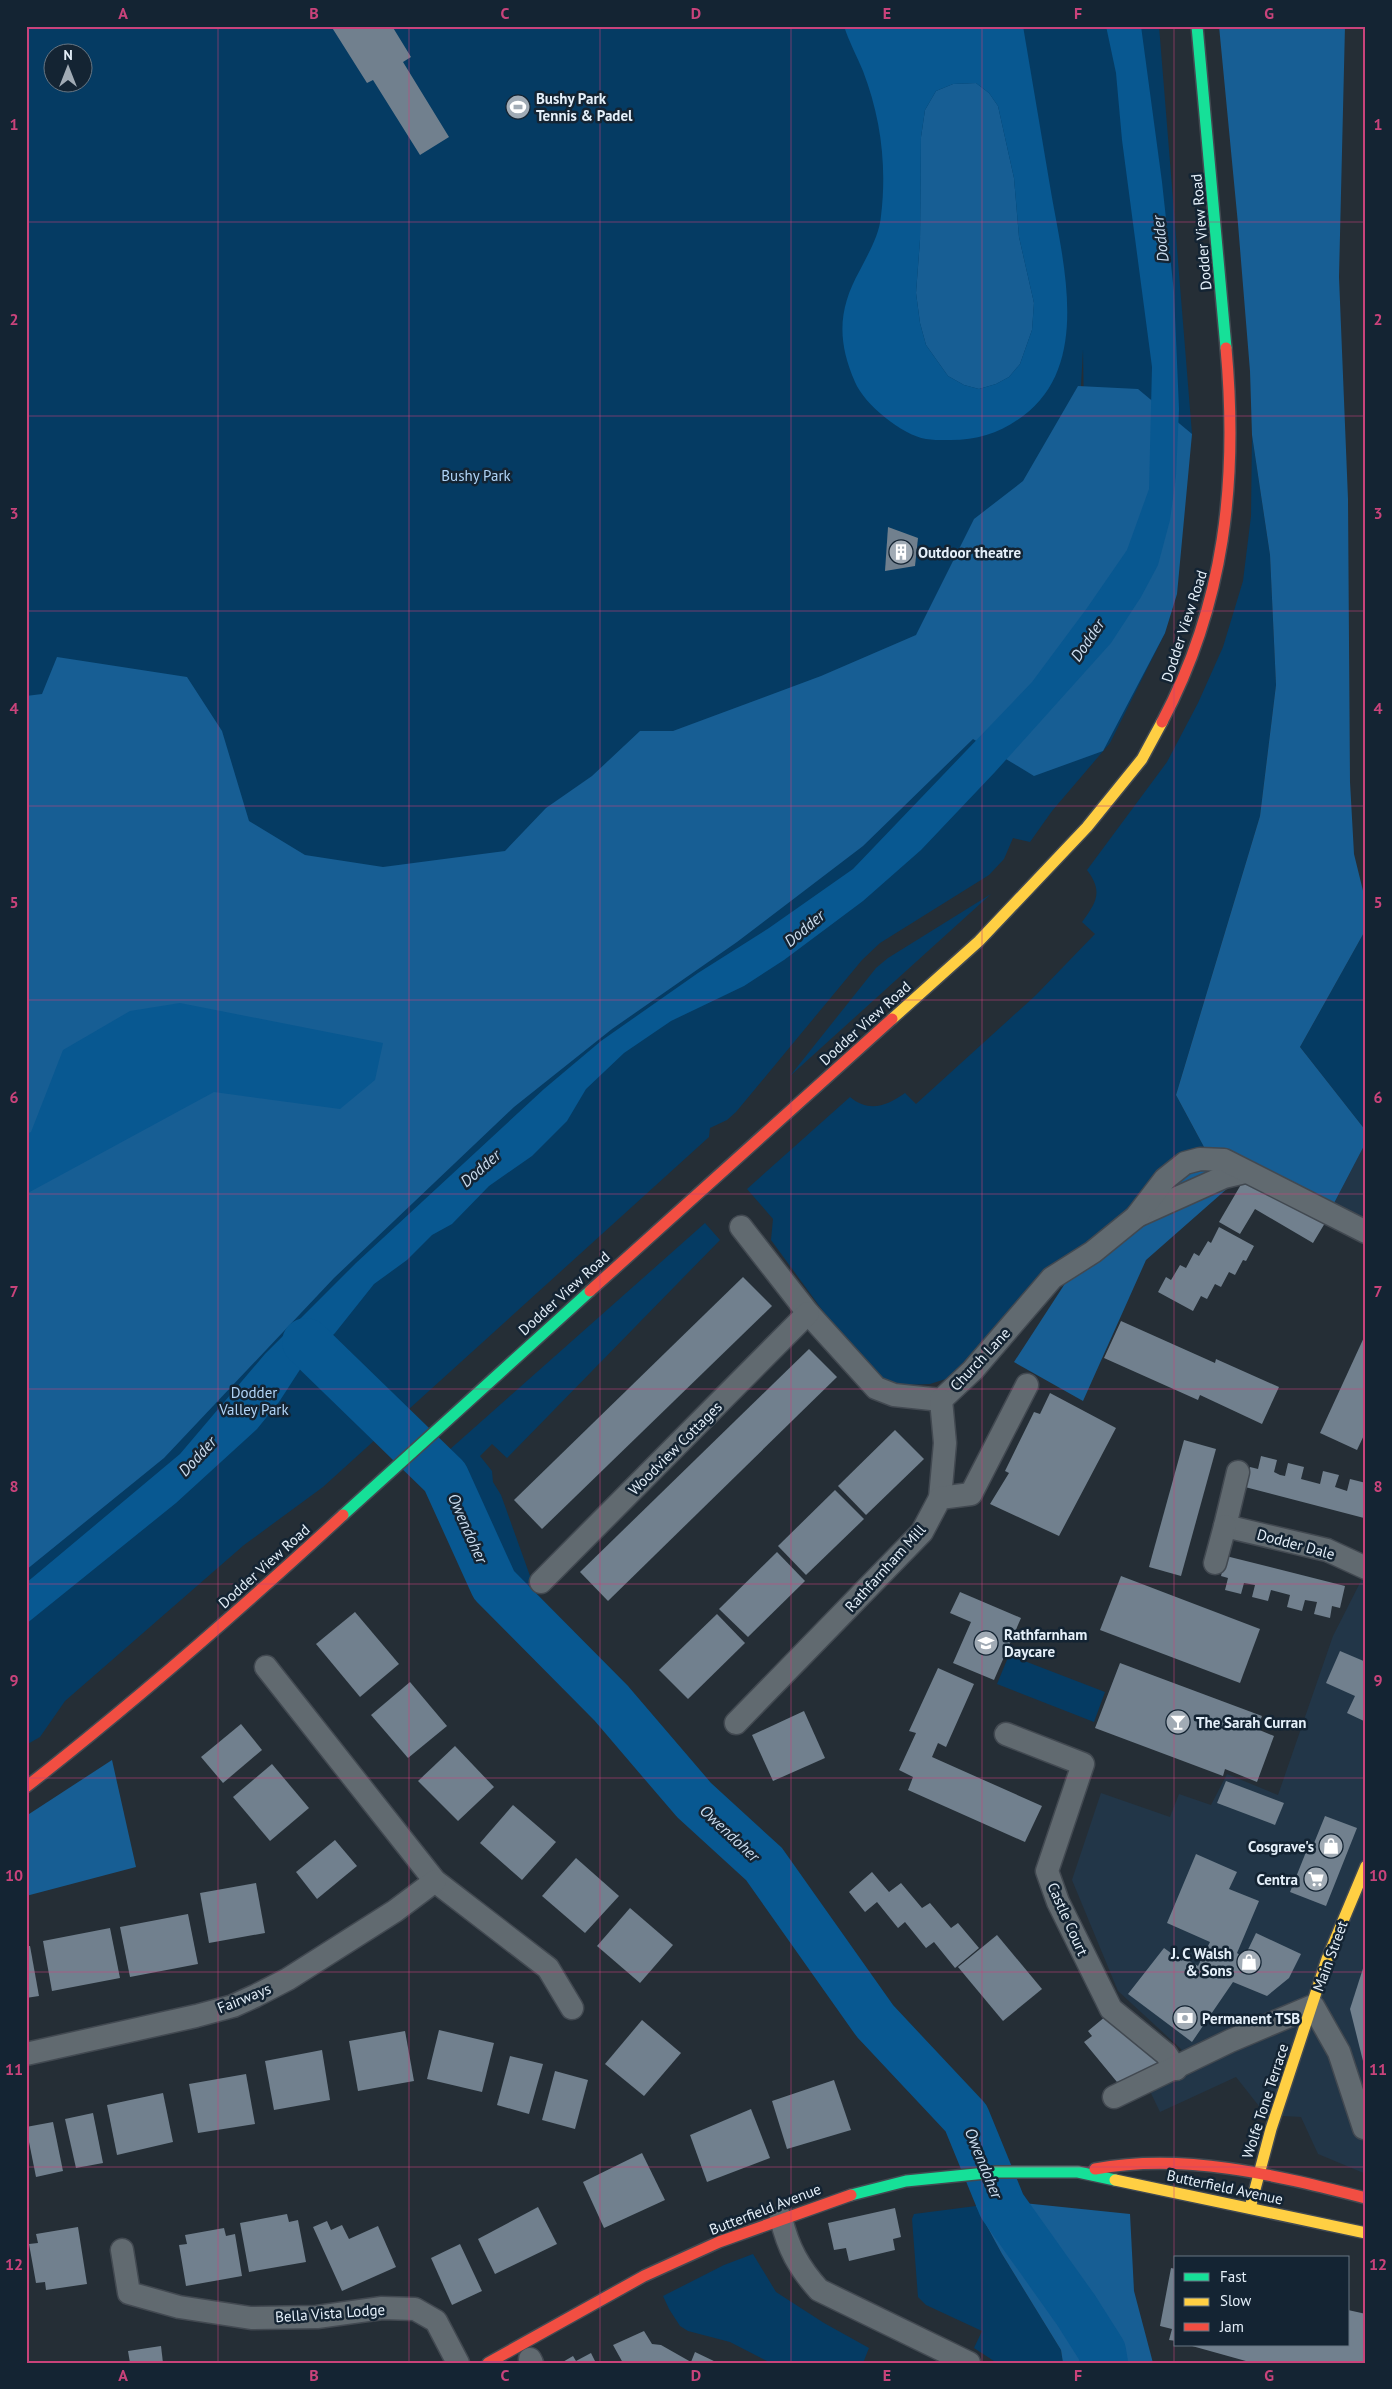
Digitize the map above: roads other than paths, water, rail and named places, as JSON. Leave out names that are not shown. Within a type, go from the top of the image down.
[{"type":"main road","name":"Dodder View Road","points":[[26,1787],[103,1727],[278,1574],[426,1438],[978,941],[1058,858],[1116,794],[1142,759],[1164,721],[1182,684],[1214,589],[1226,522],[1229,487],[1227,361],[1197,26]]},
{"type":"main road","name":"Main Street","points":[[1313,2006],[1328,1959],[1366,1866]]},
{"type":"main road","name":"Wolfe Tone Terrace","points":[[1250,2208],[1258,2172],[1313,2006]]},
{"type":"main road","name":"Butterfield Avenue","points":[[488,2363],[644,2276],[719,2242],[838,2198],[906,2181],[996,2172],[1078,2172],[1131,2163],[1189,2164],[1258,2172],[1366,2198]]},
{"type":"main road","name":"Butterfield Avenue","points":[[1078,2172],[1366,2233]]},
{"type":"street","name":"Church Lane","points":[[742,1227],[808,1314],[876,1388],[894,1395],[941,1400],[974,1370],[1052,1278],[1093,1252],[1136,1217],[1165,1179],[1185,1163],[1200,1159],[1224,1160],[1366,1232]]},
{"type":"street","name":"Woodview Cottages","points":[[541,1582],[808,1314]]},
{"type":"street","points":[[941,1400],[944,1443],[940,1498],[971,1494],[1027,1385]]},
{"type":"street","points":[[1215,1563],[1238,1472]]},
{"type":"street","name":"Rathfarnham Mill","points":[[736,1722],[922,1532],[940,1498]]},
{"type":"street","name":"Dodder Dale","points":[[1225,1526],[1328,1550],[1366,1568]]},
{"type":"street","points":[[266,1667],[434,1881],[548,1968],[572,2008]]},
{"type":"street","name":"Castle Court","points":[[1006,1734],[1083,1764],[1047,1871],[1058,1902],[1111,2009],[1166,2054],[1176,2069]]},
{"type":"street","name":"Fairways","points":[[26,2054],[196,2016],[255,1996],[288,1979],[395,1911],[434,1881]]},
{"type":"street","points":[[1114,2097],[1230,2042],[1313,2006]]},
{"type":"street","name":"Main Street","points":[[1313,2006],[1339,2052],[1364,2128]]},
{"type":"street","points":[[781,2218],[786,2238],[802,2271],[819,2290],[969,2363]]},
{"type":"street","name":"Bella Vista Lodge","points":[[122,2250],[129,2293],[179,2307],[251,2318],[317,2316],[382,2308],[415,2309],[436,2321],[458,2363]]},
{"type":"water","points":[[844,26],[1023,26],[1061,245],[1067,309],[1065,340],[1058,368],[1045,394],[1023,416],[996,432],[977,438],[931,440],[906,432],[875,409],[867,400],[855,382],[849,367],[843,339],[842,325],[844,312],[847,298],[878,230],[883,197],[883,161],[874,106],[863,71]],"holes":[[[976,83],[989,93],[998,106],[1014,178],[1019,237],[1034,303],[1032,330],[1020,364],[1009,377],[996,384],[979,389],[964,385],[948,376],[926,345],[920,323],[916,293],[920,240],[921,137],[925,110],[936,91],[953,84]]]},
{"type":"water","name":"Dodder","points":[[1106,26],[1141,26],[1162,182],[1174,292],[1179,409],[1176,476],[1170,520],[1158,565],[1141,597],[1111,643],[995,772],[921,850],[863,901],[784,960],[744,986],[671,1021],[624,1053],[586,1089],[567,1121],[532,1156],[489,1186],[452,1224],[432,1235],[407,1260],[374,1284],[335,1333],[301,1368],[279,1402],[257,1429],[176,1503],[26,1624],[26,1583],[180,1454],[265,1354],[356,1263],[544,1089],[601,1041],[853,869],[1032,682],[1127,550],[1149,489],[1152,367],[1122,140],[1116,73]]},
{"type":"water","points":[[180,1003],[383,1043],[375,1080],[340,1109],[214,1092],[26,1194],[26,1134],[31,1132],[63,1050],[130,1011]]},
{"type":"waterway","name":"Owendoher","points":[[306,1342],[445,1477],[494,1585],[611,1703],[694,1800],[764,1864],[875,2021],[966,2118],[1002,2206],[1076,2310],[1102,2351],[1104,2363]]},
{"type":"waterway","points":[[966,2118],[976,2121]]},
{"type":"place","name":"Bushy Park Tennis & Padel","points":[[518,107]]},
{"type":"place","name":"Outdoor theatre","points":[[901,552]]},
{"type":"place","name":"Rathfarnham Daycare","points":[[986,1643]]},
{"type":"place","name":"The Sarah Curran","points":[[1178,1722]]},
{"type":"place","name":"Cosgrave's","points":[[1331,1846]]},
{"type":"place","name":"Centra","points":[[1316,1879]]},
{"type":"place","name":"J. C Walsh & Sons","points":[[1249,1962]]},
{"type":"place","name":"Permanent TSB","points":[[1185,2018]]},
{"type":"park label","name":"Bushy Park","points":[[476,475]]},
{"type":"park label","name":"Dodder Valley Park","points":[[254,1400]]}]
